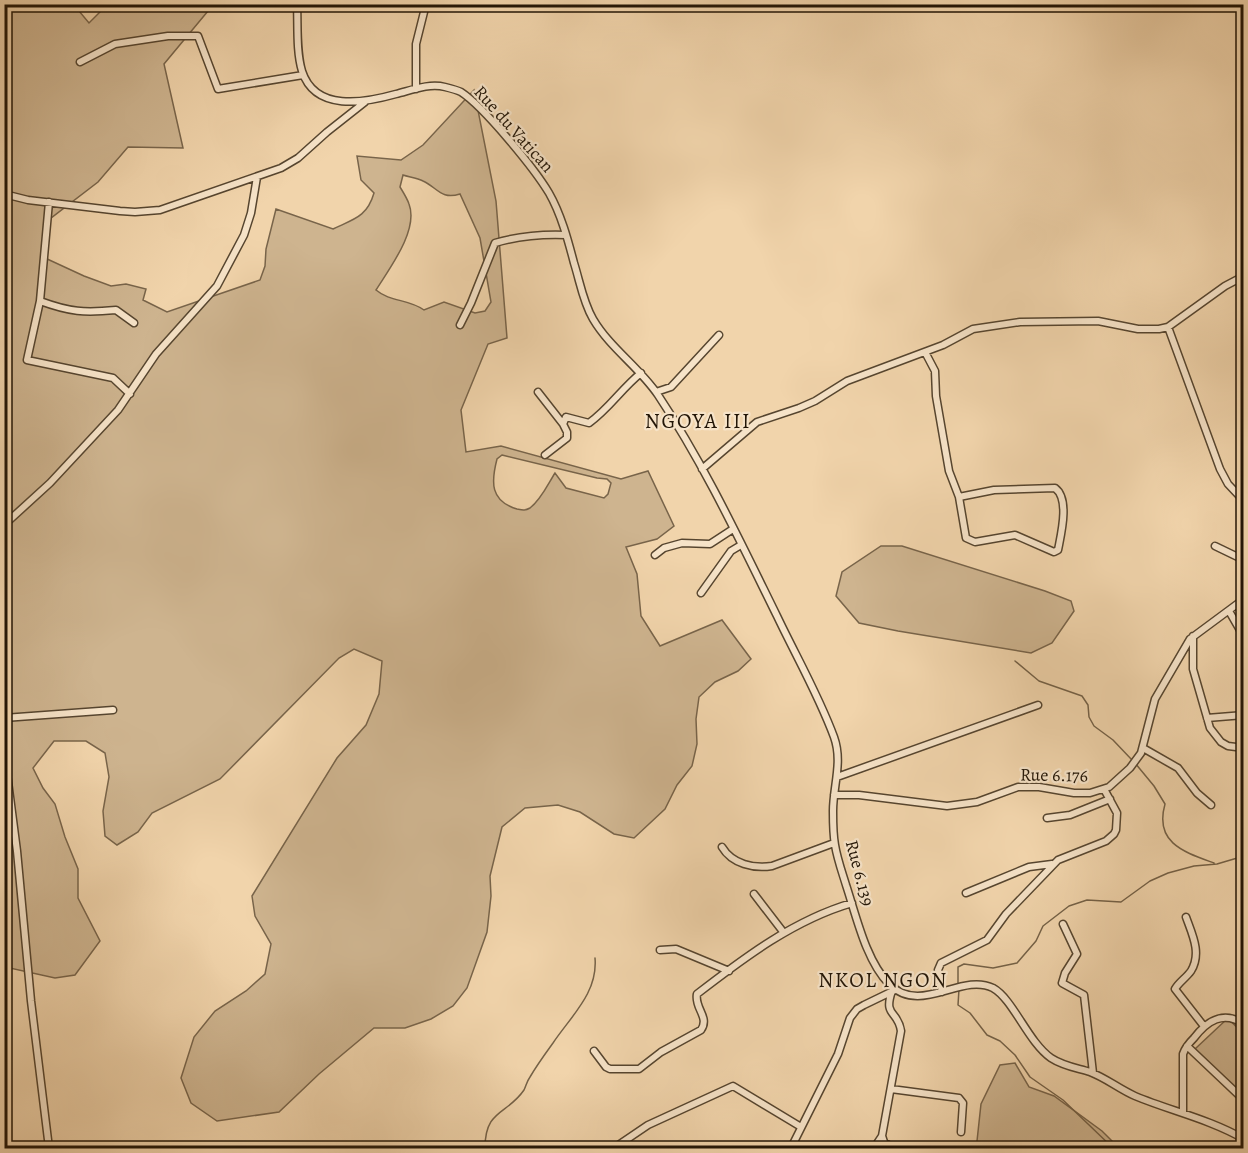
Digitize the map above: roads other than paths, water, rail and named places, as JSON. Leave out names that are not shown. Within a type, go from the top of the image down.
[{"type":"street","points":[[80,63],[116,44],[168,36],[198,36],[218,89],[303,75],[300,63],[297,4]]},
{"type":"street","points":[[416,89],[417,44],[426,4]]},
{"type":"street","name":"Rue du Vatican","points":[[303,75],[310,86],[328,99],[339,102],[367,102],[416,89],[439,86],[461,93],[477,107],[520,154],[546,188],[566,235],[589,312],[604,334],[641,373],[657,394]]},
{"type":"street","points":[[4,194],[120,212],[150,212],[177,205],[281,168],[298,158],[327,132],[367,102]]},
{"type":"street","points":[[4,525],[60,472],[118,410],[156,354],[209,297],[222,279],[244,235],[251,213],[256,177]]},
{"type":"street","points":[[49,202],[40,301],[27,360],[113,378],[130,394]]},
{"type":"street","points":[[460,325],[495,243],[543,234],[566,235]]},
{"type":"street","points":[[702,469],[757,422],[799,408],[853,378],[943,345],[973,329],[1020,322],[1098,321],[1138,328],[1160,329],[1168,327],[1225,286],[1244,276]]},
{"type":"street","points":[[40,301],[59,308],[87,313],[116,310],[134,323]]},
{"type":"street","points":[[1168,327],[1220,469],[1228,484],[1244,501]]},
{"type":"street","points":[[657,394],[671,387],[719,335]]},
{"type":"street","points":[[925,352],[934,371],[949,471],[959,497],[964,533],[970,541],[1015,535],[1054,552],[1058,550],[1063,525],[1063,507],[1061,495],[1055,488],[994,490],[959,497]]},
{"type":"street","points":[[563,424],[564,419],[568,417],[589,423],[641,373]]},
{"type":"street","points":[[538,392],[567,432],[567,438],[545,454]]},
{"type":"street","name":"Rue 6.139","points":[[657,394],[702,469],[832,731],[838,758],[834,795],[834,843],[873,961],[880,974],[894,990]]},
{"type":"street","points":[[655,555],[664,548],[682,543],[710,544],[733,529]]},
{"type":"street","points":[[701,593],[731,551],[741,545]]},
{"type":"street","points":[[1215,546],[1244,560]]},
{"type":"street","name":"Rue 6.176","points":[[834,795],[859,795],[947,806],[977,802],[1018,787],[1039,787],[1074,793],[1090,793],[1104,789],[1130,768],[1143,748],[1155,699],[1193,636],[1244,599]]},
{"type":"street","points":[[1229,610],[1244,637]]},
{"type":"street","points":[[1193,636],[1193,669],[1210,728],[1221,742],[1228,746],[1244,748]]},
{"type":"street","points":[[837,777],[1038,705]]},
{"type":"street","points":[[4,718],[113,710]]},
{"type":"street","points":[[1207,718],[1244,715]]},
{"type":"street","points":[[1143,748],[1178,768],[1197,793],[1211,805]]},
{"type":"street","points":[[4,767],[6,766],[49,1147],[4,1148]]},
{"type":"street","points":[[942,992],[939,970],[942,963],[987,940],[1001,919],[1053,864],[1063,857],[1106,841],[1114,834],[1117,813],[1104,789]]},
{"type":"street","points":[[1047,818],[1070,815],[1110,799]]},
{"type":"street","points":[[722,847],[732,859],[764,867],[834,843]]},
{"type":"street","points":[[966,893],[1029,867],[1053,864]]},
{"type":"street","points":[[754,894],[784,933]]},
{"type":"street","points":[[594,1051],[610,1069],[635,1070],[701,1030],[705,1023],[696,1000],[697,994],[784,933],[812,917],[852,903]]},
{"type":"street","points":[[1186,916],[1196,948],[1196,961],[1175,989],[1203,1025]]},
{"type":"street","points":[[1063,924],[1077,954],[1065,973],[1062,983],[1084,995],[1094,1073]]},
{"type":"street","points":[[660,950],[676,949],[729,970]]},
{"type":"street","points":[[791,1149],[838,1054],[850,1017],[857,1009],[894,990],[914,996],[981,984],[1000,994],[1030,1035],[1049,1057],[1057,1062],[1094,1073],[1133,1095],[1229,1131],[1244,1139]]},
{"type":"street","points":[[874,1149],[882,1137],[901,1031],[900,1025],[888,1008],[894,990]]},
{"type":"street","points":[[1183,1113],[1183,1054],[1187,1046],[1203,1025],[1219,1017],[1231,1018],[1243,1023],[1244,1014]]},
{"type":"street","points":[[1187,1046],[1244,1100]]},
{"type":"street","points":[[616,1149],[648,1125],[733,1086],[801,1127]]},
{"type":"street","points":[[891,1089],[959,1098],[963,1103],[961,1132]]},
{"type":"street","points":[[882,1137],[884,1142],[893,1149]]},
{"type":"waterway","points":[[1015,661],[1039,681],[1082,696],[1088,705],[1089,717],[1094,726],[1113,740],[1132,760]]},
{"type":"waterway","points":[[1135,763],[1165,804],[1163,817],[1168,837],[1182,850],[1214,863]]},
{"type":"waterway","points":[[958,984],[958,967],[964,964],[993,968],[1017,963],[1036,941],[1043,926],[1069,906],[1087,900],[1121,902],[1150,881],[1168,873],[1194,866],[1217,864],[1244,856]]},
{"type":"waterway","points":[[485,1148],[486,1135],[493,1119],[524,1090],[538,1064],[582,1004],[592,982],[595,958]]},
{"type":"waterway","points":[[959,989],[958,1005],[970,1013],[987,1035],[1000,1041],[1015,1055],[1030,1077],[1063,1100],[1113,1148]]},
{"type":"district","name":"NGOYA III","points":[[698,421]]},
{"type":"district","name":"NKOL NGON","points":[[883,980]]}]
